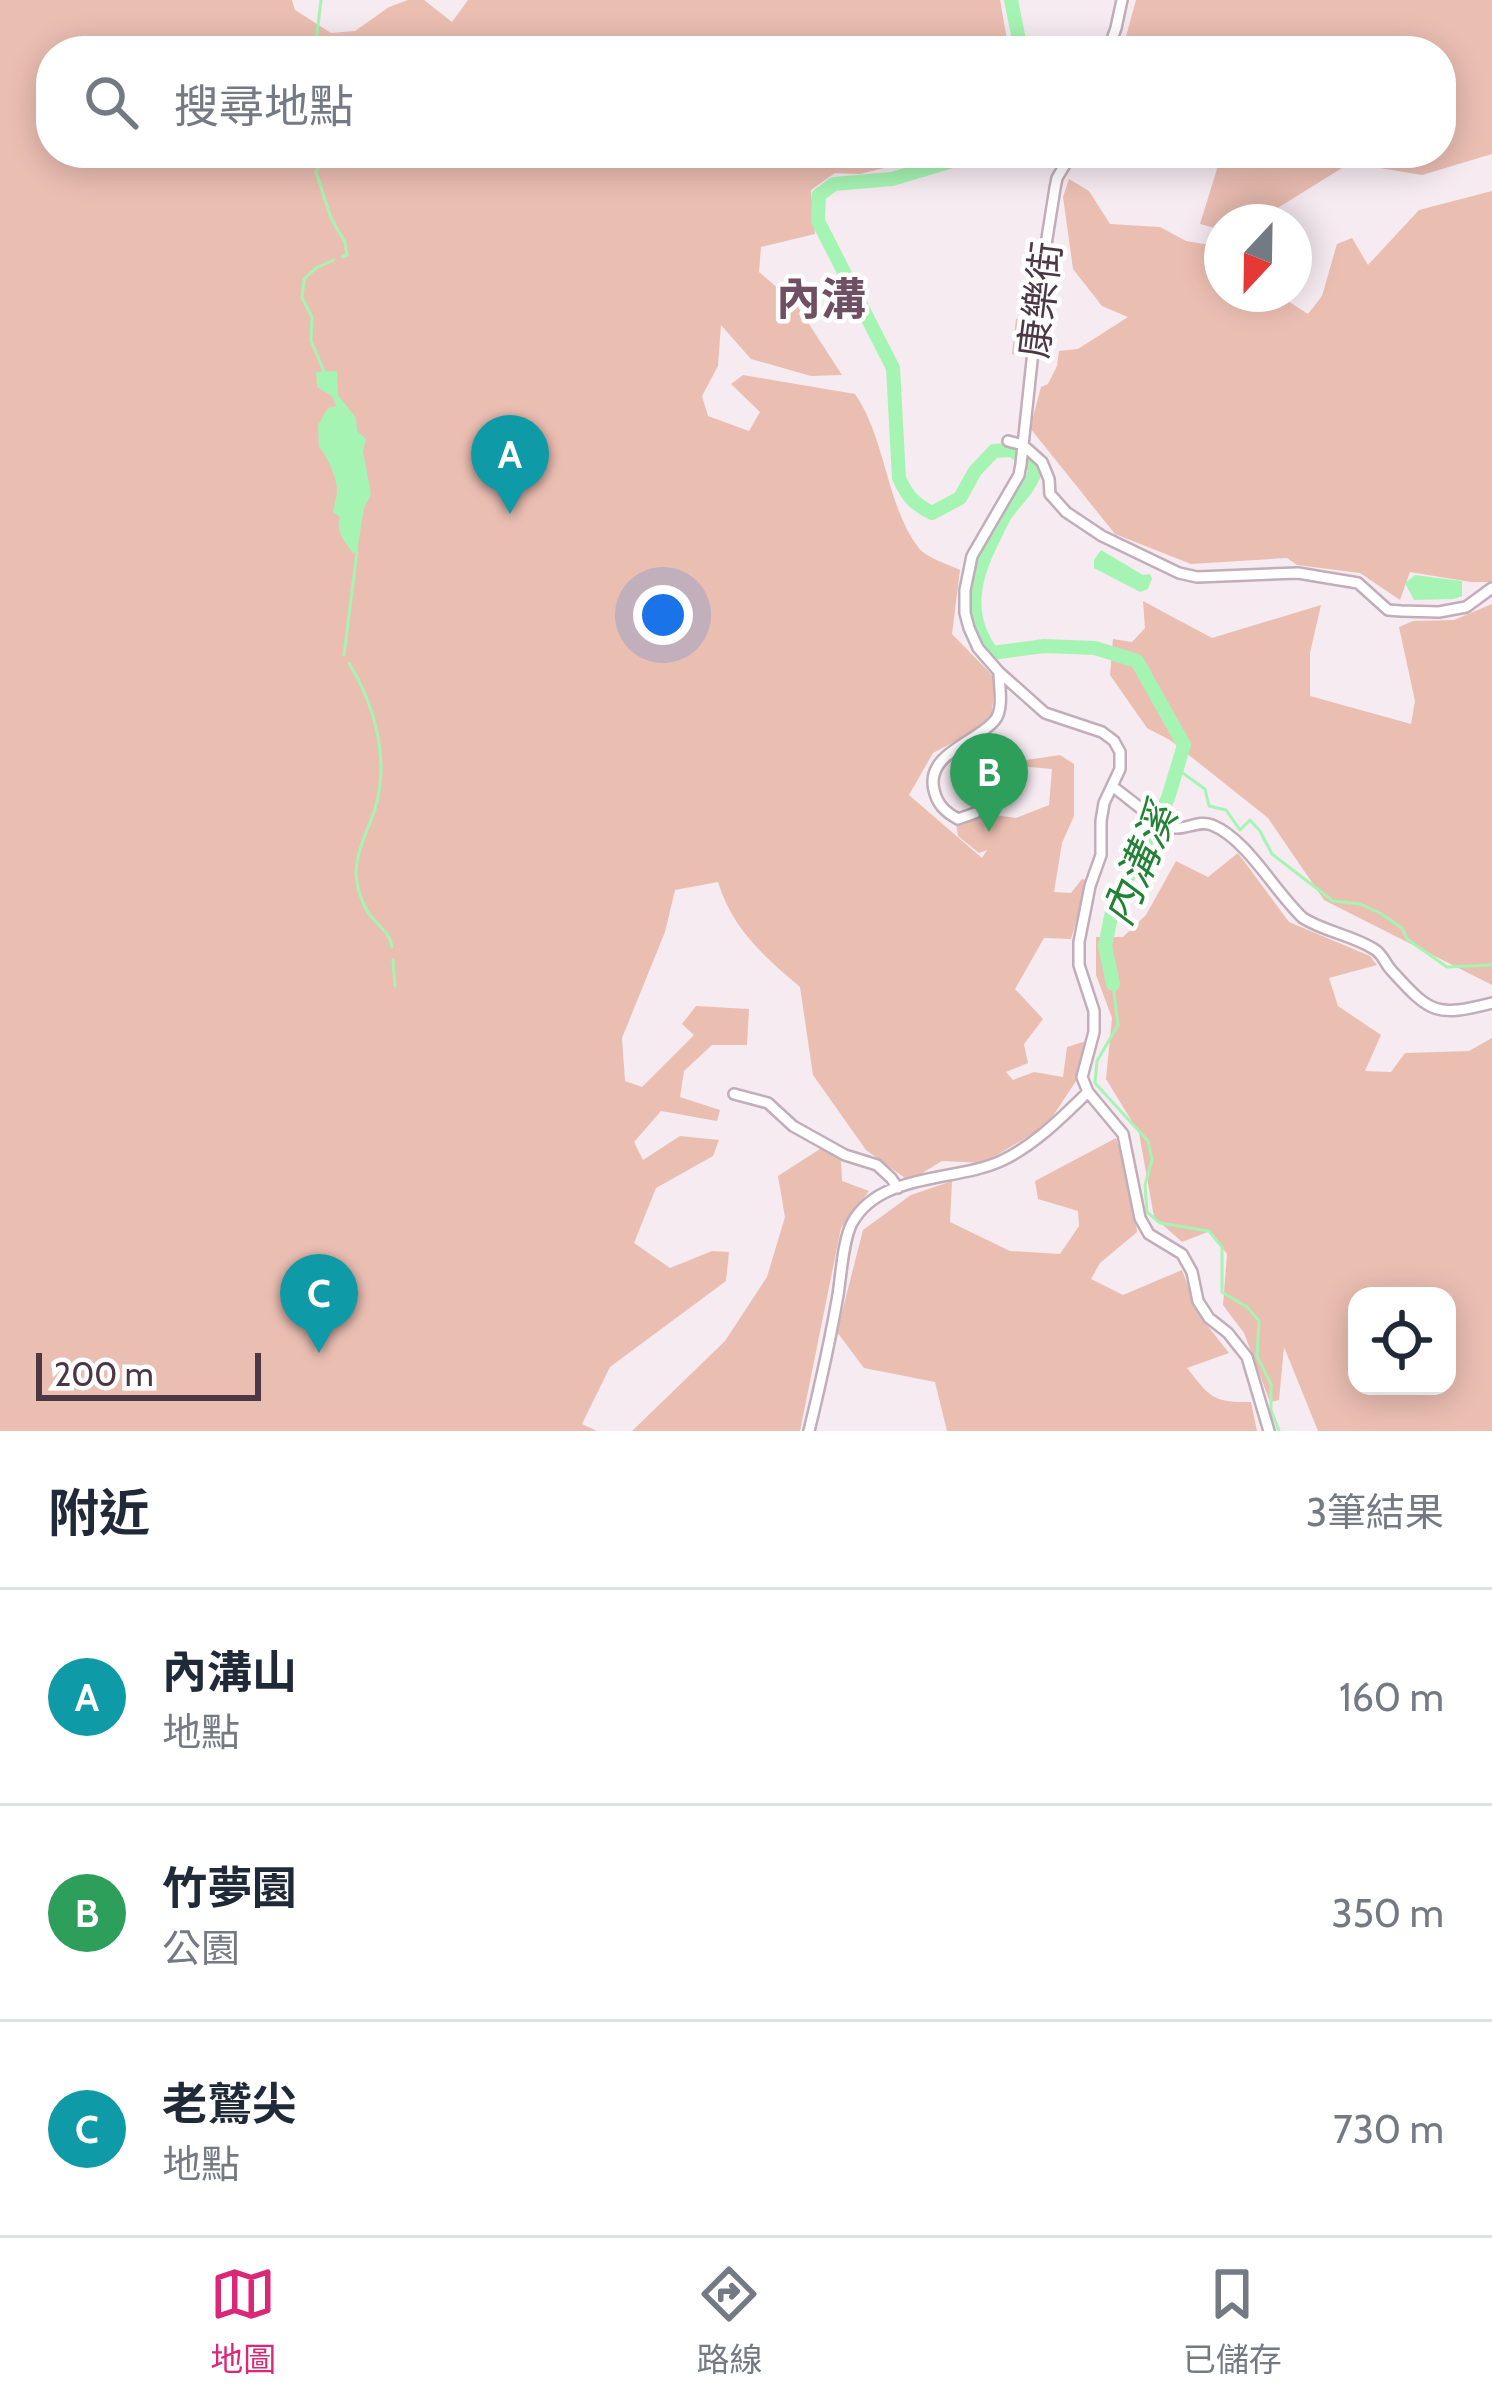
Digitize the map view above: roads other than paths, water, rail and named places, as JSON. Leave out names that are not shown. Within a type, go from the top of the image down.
[{"type":"street","points":[[1112,36],[1122,0]]},
{"type":"street","name":"康樂街","points":[[999,672],[978,648],[969,628],[965,590],[972,556],[1021,464],[1041,276],[1057,178],[1063,168]]},
{"type":"street","points":[[1008,441],[1042,462],[1050,494],[1066,512],[1102,536],[1179,573],[1197,577],[1298,573],[1358,583],[1388,610],[1401,611],[1466,607],[1492,588]]},
{"type":"street","points":[[999,672],[1045,712],[1102,732],[1120,752],[1120,769],[1104,803],[1101,855],[1082,915],[1079,965],[1094,1011],[1094,1032],[1082,1077],[1088,1092],[1123,1134],[1140,1218],[1149,1234],[1182,1254],[1209,1318],[1247,1357],[1269,1431]]},
{"type":"street","points":[[975,814],[958,819],[945,812],[932,782],[949,754],[999,714],[999,672]]},
{"type":"street","points":[[1113,787],[1162,824],[1176,828],[1211,824],[1227,835],[1303,918],[1383,955],[1386,966],[1435,1009],[1463,1011],[1492,1003]]},
{"type":"street","points":[[809,1431],[850,1226],[867,1204],[898,1188],[1006,1159],[1052,1128],[1088,1092]]},
{"type":"street","points":[[734,1094],[768,1103],[793,1126],[845,1155],[877,1165],[898,1188]]},
{"type":"waterway","points":[[317,36],[321,0]]},
{"type":"waterway","name":"內溝溪","points":[[1011,0],[1018,36]]},
{"type":"waterway","points":[[318,168],[331,218],[345,242],[347,255],[342,257]]},
{"type":"waterway","name":"內溝溪","points":[[929,168],[892,179],[834,184],[819,195],[818,221],[893,368],[899,478],[912,499],[932,513],[960,498],[975,471],[994,451],[1012,450]]},
{"type":"waterway","points":[[324,371],[311,341],[312,317],[302,298],[304,279],[334,260]]},
{"type":"waterway","name":"內溝溪","points":[[1016,453],[1036,470],[1003,519],[977,580],[975,609],[983,638],[992,653],[1044,646],[1095,648],[1137,661],[1184,745],[1168,798],[1113,907],[1105,946],[1113,984]]},
{"type":"waterway","points":[[344,655],[357,552]]},
{"type":"waterway","points":[[349,663],[373,715],[381,772],[375,809],[359,854],[357,882],[366,909],[392,947]]},
{"type":"waterway","points":[[1177,769],[1205,789],[1209,806],[1226,810],[1240,830],[1250,820],[1272,854],[1333,901],[1360,904],[1380,913],[1447,967],[1492,965]]},
{"type":"waterway","points":[[393,960],[395,986]]},
{"type":"waterway","name":"內溝溪","points":[[1113,984],[1118,1025],[1097,1061],[1095,1083],[1148,1141],[1152,1160],[1145,1185],[1147,1212],[1160,1223],[1209,1231],[1222,1247],[1222,1292],[1247,1307],[1259,1321],[1257,1356],[1271,1384],[1271,1410],[1279,1431]]},
{"type":"place","name":"內溝山","points":[[510,514]]},
{"type":"place","name":"竹夢園","points":[[989,832]]},
{"type":"place","name":"老鷲尖","points":[[319,1353]]},
{"type":"district","name":"內溝","points":[[821,299]]}]
